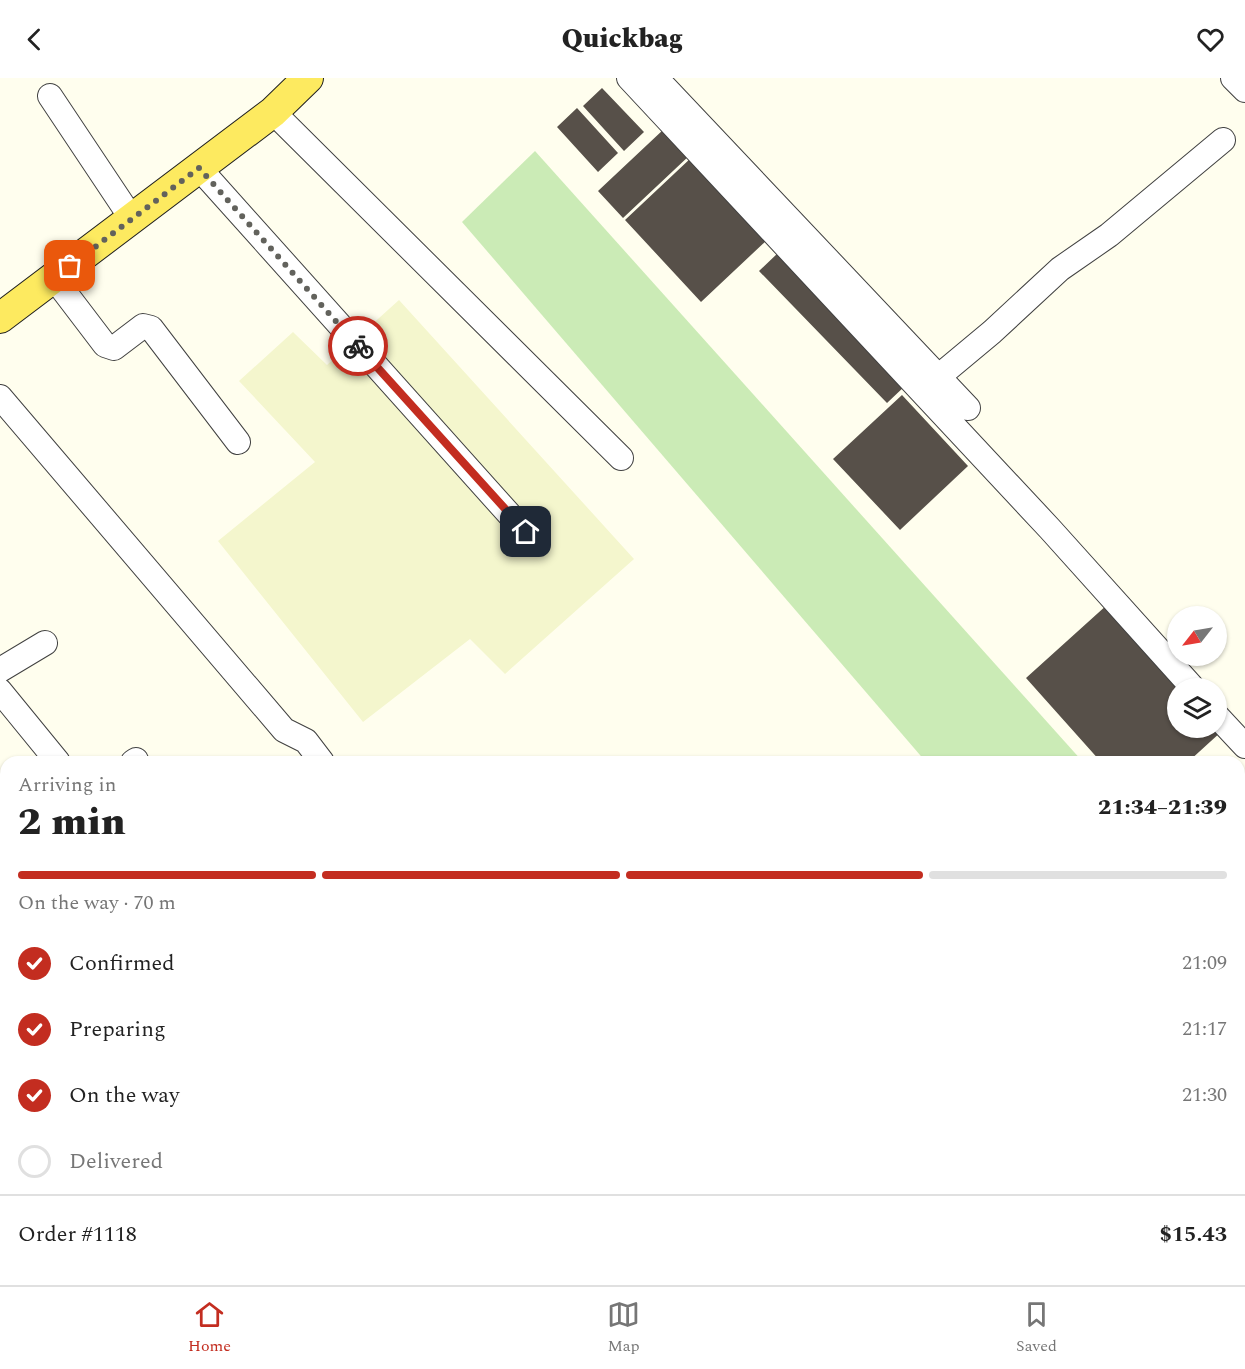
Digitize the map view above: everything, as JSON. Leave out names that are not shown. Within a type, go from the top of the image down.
[{"type":"main road","points":[[0,318],[273,112],[308,78]]},
{"type":"street","points":[[628,78],[1050,529],[1184,678]]},
{"type":"street","points":[[656,78],[968,408]]},
{"type":"street","points":[[1233,78],[1245,90]]},
{"type":"street","points":[[50,96],[132,219]]},
{"type":"street","points":[[273,112],[621,458]]},
{"type":"street","points":[[938,377],[1060,269],[1109,235],[1223,140]]},
{"type":"street","points":[[199,168],[526,532]]},
{"type":"street","points":[[54,278],[105,345],[114,348],[143,326],[151,328],[238,442]]},
{"type":"street","points":[[0,397],[284,730],[306,741],[317,756]]},
{"type":"street","points":[[0,670],[45,643]]},
{"type":"street","points":[[0,691],[53,756]]},
{"type":"street","points":[[1227,727],[1245,746]]},
{"type":"green space","points":[[535,151],[1078,756],[921,756],[462,222]]},
{"type":"green space","points":[[399,300],[634,559],[505,674],[470,639],[363,722],[218,541],[315,462],[239,381],[293,332],[327,365]]},
{"type":"building","points":[[602,88],[644,132],[624,151],[583,106]]},
{"type":"building","points":[[577,108],[618,153],[598,172],[557,127]]},
{"type":"building","points":[[664,129],[690,155],[623,218],[598,191]]},
{"type":"building","points":[[692,157],[768,239],[701,302],[625,220]]},
{"type":"building","points":[[779,252],[906,385],[887,403],[759,271]]},
{"type":"building","points":[[902,395],[968,466],[900,530],[833,459]]},
{"type":"building","points":[[1108,604],[1170,678],[1167,678],[1167,738],[1214,738],[1195,756],[1096,756],[1026,678]]},
{"type":"way so far","points":[[70,266],[199,168],[358,346]]},
{"type":"route","points":[[358,346],[526,532]]}]
